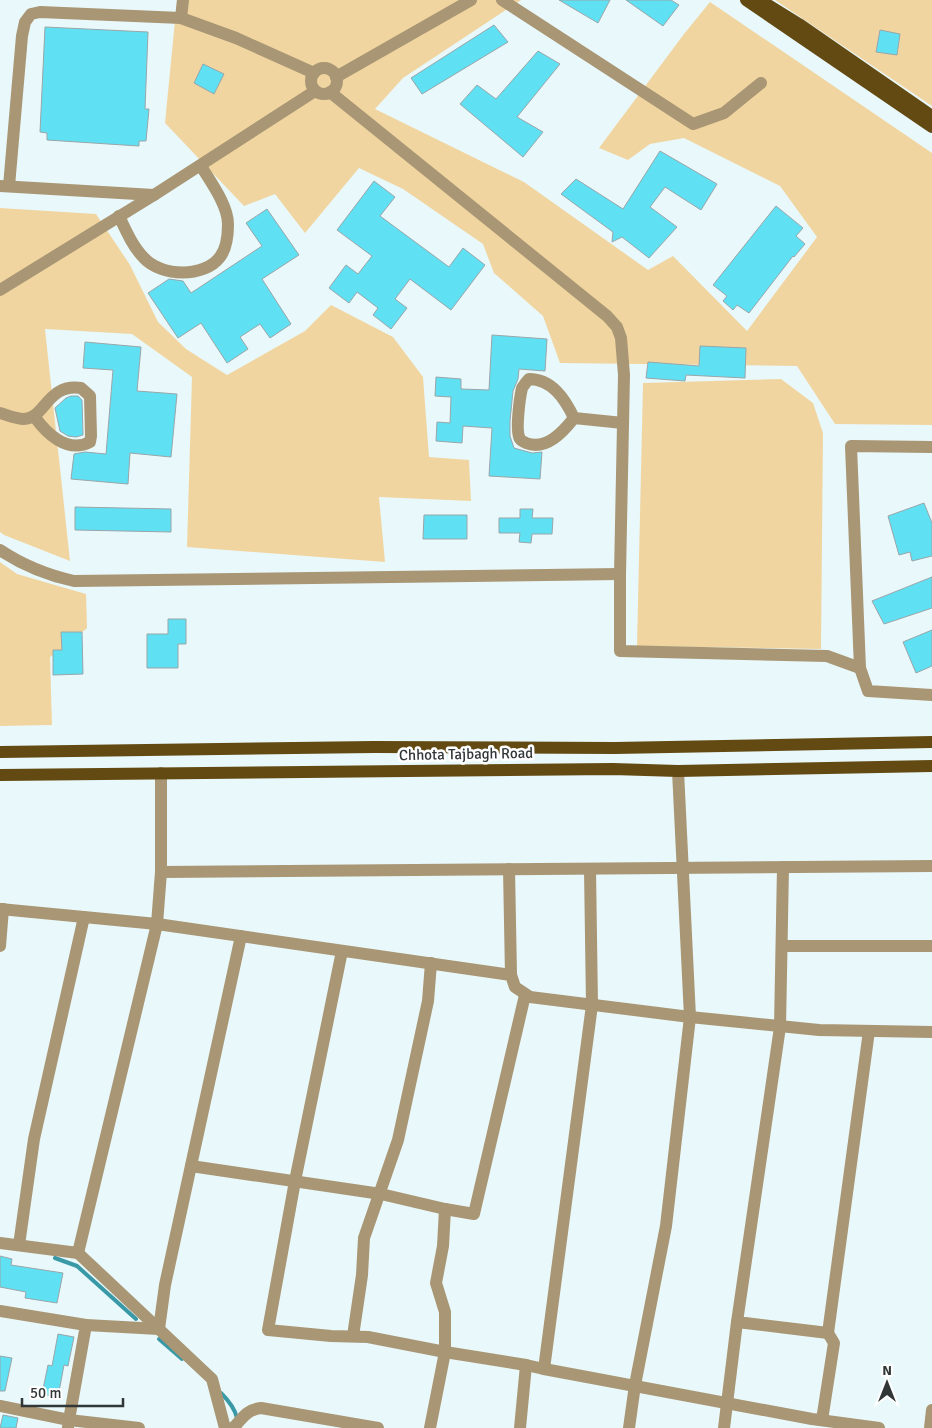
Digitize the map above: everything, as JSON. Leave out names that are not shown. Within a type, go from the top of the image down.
[{"type":"main road","points":[[746,0],[932,127]]},
{"type":"main road","points":[[760,0],[799,24],[932,116]]},
{"type":"main road","points":[[0,752],[364,747],[677,747],[932,742]]},
{"type":"main road","points":[[677,747],[678,770]]},
{"type":"main road","name":"Chhota Tajbagh Road","points":[[0,774],[678,770],[932,766]]},
{"type":"street","points":[[181,18],[183,0]]},
{"type":"street","points":[[336,77],[471,0]]},
{"type":"street","points":[[502,0],[693,124],[724,113],[761,83]]},
{"type":"street","points":[[154,195],[5,186],[22,36],[25,22],[31,14],[40,12],[181,18],[236,38],[314,73]]},
{"type":"street","points":[[318,70],[330,70],[336,77],[336,85],[330,92],[323,94],[315,91],[311,84],[314,73],[318,70]]},
{"type":"street","points":[[0,290],[201,166],[315,91]]},
{"type":"street","points":[[330,92],[607,316],[617,328],[621,338],[624,375],[620,652],[827,656],[860,668]]},
{"type":"street","points":[[119,216],[134,246],[145,260],[154,266],[165,271],[196,272],[209,266],[219,258],[224,249],[228,222],[225,209],[201,166]]},
{"type":"street","points":[[529,379],[538,379],[546,382],[565,402],[574,418],[565,430],[541,445],[531,445],[521,441],[518,436],[518,416],[522,389],[526,382],[529,379]]},
{"type":"street","points":[[0,413],[24,419],[34,416],[59,391],[66,388],[81,388],[90,396],[90,442],[83,446],[74,447],[55,438],[34,416]]},
{"type":"street","points":[[574,418],[623,423]]},
{"type":"street","points":[[932,447],[851,446],[860,668],[868,691],[932,694]]},
{"type":"street","points":[[0,550],[30,568],[49,576],[74,581],[620,574]]},
{"type":"street","points":[[629,1428],[635,1385],[666,1226],[690,1017],[678,770]]},
{"type":"street","points":[[78,1253],[157,924],[160,872],[161,773]]},
{"type":"street","points":[[160,872],[932,866]]},
{"type":"street","points":[[724,1428],[737,1322],[780,1027],[784,867]]},
{"type":"street","points":[[509,869],[511,975],[515,987],[530,997],[592,1006],[780,1027],[819,1030],[932,1032]]},
{"type":"street","points":[[544,1368],[592,1006],[590,869]]},
{"type":"street","points":[[0,946],[1,909],[157,924],[511,975]]},
{"type":"street","points":[[19,1245],[34,1139],[84,917]]},
{"type":"street","points":[[159,1329],[164,1285],[241,936]]},
{"type":"street","points":[[782,946],[932,946]]},
{"type":"street","points":[[342,950],[294,1181],[268,1330],[382,1340],[635,1385],[815,1422],[879,1428]]},
{"type":"street","points":[[353,1336],[362,1276],[364,1238],[381,1194],[398,1140],[426,1010],[431,963]]},
{"type":"street","points":[[191,1166],[381,1194],[474,1214],[525,994]]},
{"type":"street","points":[[815,1422],[834,1343],[828,1333],[869,1031]]},
{"type":"street","points":[[430,1428],[444,1352],[445,1312],[436,1283],[443,1246],[444,1209]]},
{"type":"street","points":[[0,1242],[78,1253],[212,1379],[225,1428]]},
{"type":"street","points":[[0,1311],[86,1326],[159,1329]]},
{"type":"street","points":[[737,1322],[828,1333]]},
{"type":"street","points":[[69,1424],[86,1326]]},
{"type":"street","points":[[520,1428],[526,1365]]},
{"type":"street","points":[[0,1406],[69,1424],[139,1428]]},
{"type":"street","points":[[233,1428],[252,1409],[261,1408],[378,1428]]},
{"type":"street","points":[[930,1428],[932,1410]]},
{"type":"shaded area","points":[[177,0],[521,0],[403,78],[375,109],[524,182],[648,270],[673,256],[747,331],[817,237],[780,186],[684,138],[650,144],[628,160],[599,148],[710,2],[932,153],[932,425],[835,424],[797,366],[560,363],[543,316],[494,273],[483,244],[403,189],[359,168],[305,233],[275,194],[244,206],[165,123]]},
{"type":"shaded area","points":[[775,0],[932,0],[932,106]]},
{"type":"shaded area","points":[[0,208],[96,214],[130,265],[158,322],[186,349],[227,375],[305,331],[331,305],[393,337],[423,377],[429,457],[469,460],[471,501],[379,497],[385,562],[187,547],[192,377],[132,334],[45,329],[70,561],[4,535],[0,532]]},
{"type":"shaded area","points":[[781,379],[813,403],[823,433],[821,649],[637,646],[643,383]]},
{"type":"shaded area","points":[[0,562],[17,574],[86,594],[87,628],[62,650],[50,657],[52,725],[0,726]]},
{"type":"building","points":[[559,0],[610,0],[598,23]]},
{"type":"building","points":[[626,0],[671,0],[679,5],[663,26]]},
{"type":"building","points":[[494,25],[508,42],[422,94],[411,78]]},
{"type":"building","points":[[45,27],[148,32],[145,109],[149,109],[146,141],[139,141],[139,146],[47,140],[47,133],[40,132]]},
{"type":"building","points":[[880,30],[900,34],[897,55],[876,52]]},
{"type":"building","points":[[538,51],[560,64],[517,117],[543,132],[523,157],[460,104],[477,85],[496,99]]},
{"type":"building","points":[[203,64],[224,74],[214,94],[194,83]]},
{"type":"building","points":[[660,151],[717,184],[701,210],[665,187],[650,207],[677,227],[649,258],[622,237],[612,242],[613,232],[561,194],[576,179],[623,209]]},
{"type":"building","points":[[374,181],[395,197],[380,216],[449,267],[463,248],[485,265],[451,310],[410,279],[395,299],[407,308],[391,329],[373,315],[378,308],[357,292],[349,303],[329,288],[346,265],[358,274],[372,256],[337,230]]},
{"type":"building","points":[[776,206],[803,228],[796,236],[805,244],[793,256],[749,313],[737,305],[733,310],[723,301],[727,296],[713,285]]},
{"type":"building","points":[[267,209],[299,255],[262,279],[291,324],[270,338],[260,324],[240,337],[248,349],[227,363],[201,323],[178,338],[148,293],[169,279],[183,281],[191,293],[262,246],[246,223]]},
{"type":"building","points":[[492,335],[547,339],[545,371],[519,369],[518,379],[513,391],[510,421],[510,436],[514,448],[532,453],[542,452],[540,479],[489,476],[492,428],[463,426],[462,443],[436,441],[437,422],[450,423],[451,397],[435,396],[436,377],[461,379],[461,389],[489,390]]},
{"type":"building","points":[[85,342],[141,347],[137,391],[177,394],[171,457],[130,453],[128,484],[71,479],[74,454],[85,452],[106,454],[113,370],[83,368]]},
{"type":"building","points":[[700,346],[746,348],[745,378],[686,375],[685,381],[646,378],[648,362],[699,366]]},
{"type":"building","points":[[71,396],[78,396],[82,400],[83,435],[76,437],[68,436],[60,431],[55,408]]},
{"type":"building","points":[[924,503],[932,523],[932,556],[912,561],[910,552],[899,555],[888,516]]},
{"type":"building","points":[[75,507],[171,509],[171,532],[75,530]]},
{"type":"building","points":[[520,509],[533,509],[532,518],[553,518],[552,534],[532,534],[531,543],[519,542],[520,533],[499,533],[499,518],[520,518]]},
{"type":"building","points":[[424,515],[467,515],[467,539],[423,539]]},
{"type":"building","points":[[932,577],[932,608],[884,624],[872,601]]},
{"type":"building","points":[[168,619],[186,619],[186,644],[178,644],[178,668],[147,668],[147,634],[168,634]]},
{"type":"building","points":[[932,630],[932,666],[916,673],[903,642]]},
{"type":"building","points":[[61,632],[82,632],[83,674],[53,675],[53,650],[62,650]]},
{"type":"building","points":[[0,1256],[12,1259],[11,1265],[63,1273],[57,1303],[25,1298],[26,1292],[0,1287]]},
{"type":"building","points":[[58,1334],[74,1337],[68,1366],[64,1365],[58,1397],[42,1394],[48,1365],[52,1366]]},
{"type":"building","points":[[0,1356],[12,1358],[5,1391],[0,1391]]},
{"type":"building","points":[[3,1415],[18,1418],[16,1428],[0,1428]]},
{"type":"waterway","points":[[55,1258],[77,1266],[136,1319]]},
{"type":"waterway","points":[[159,1339],[182,1359]]},
{"type":"waterway","points":[[221,1393],[233,1408],[237,1418]]}]
